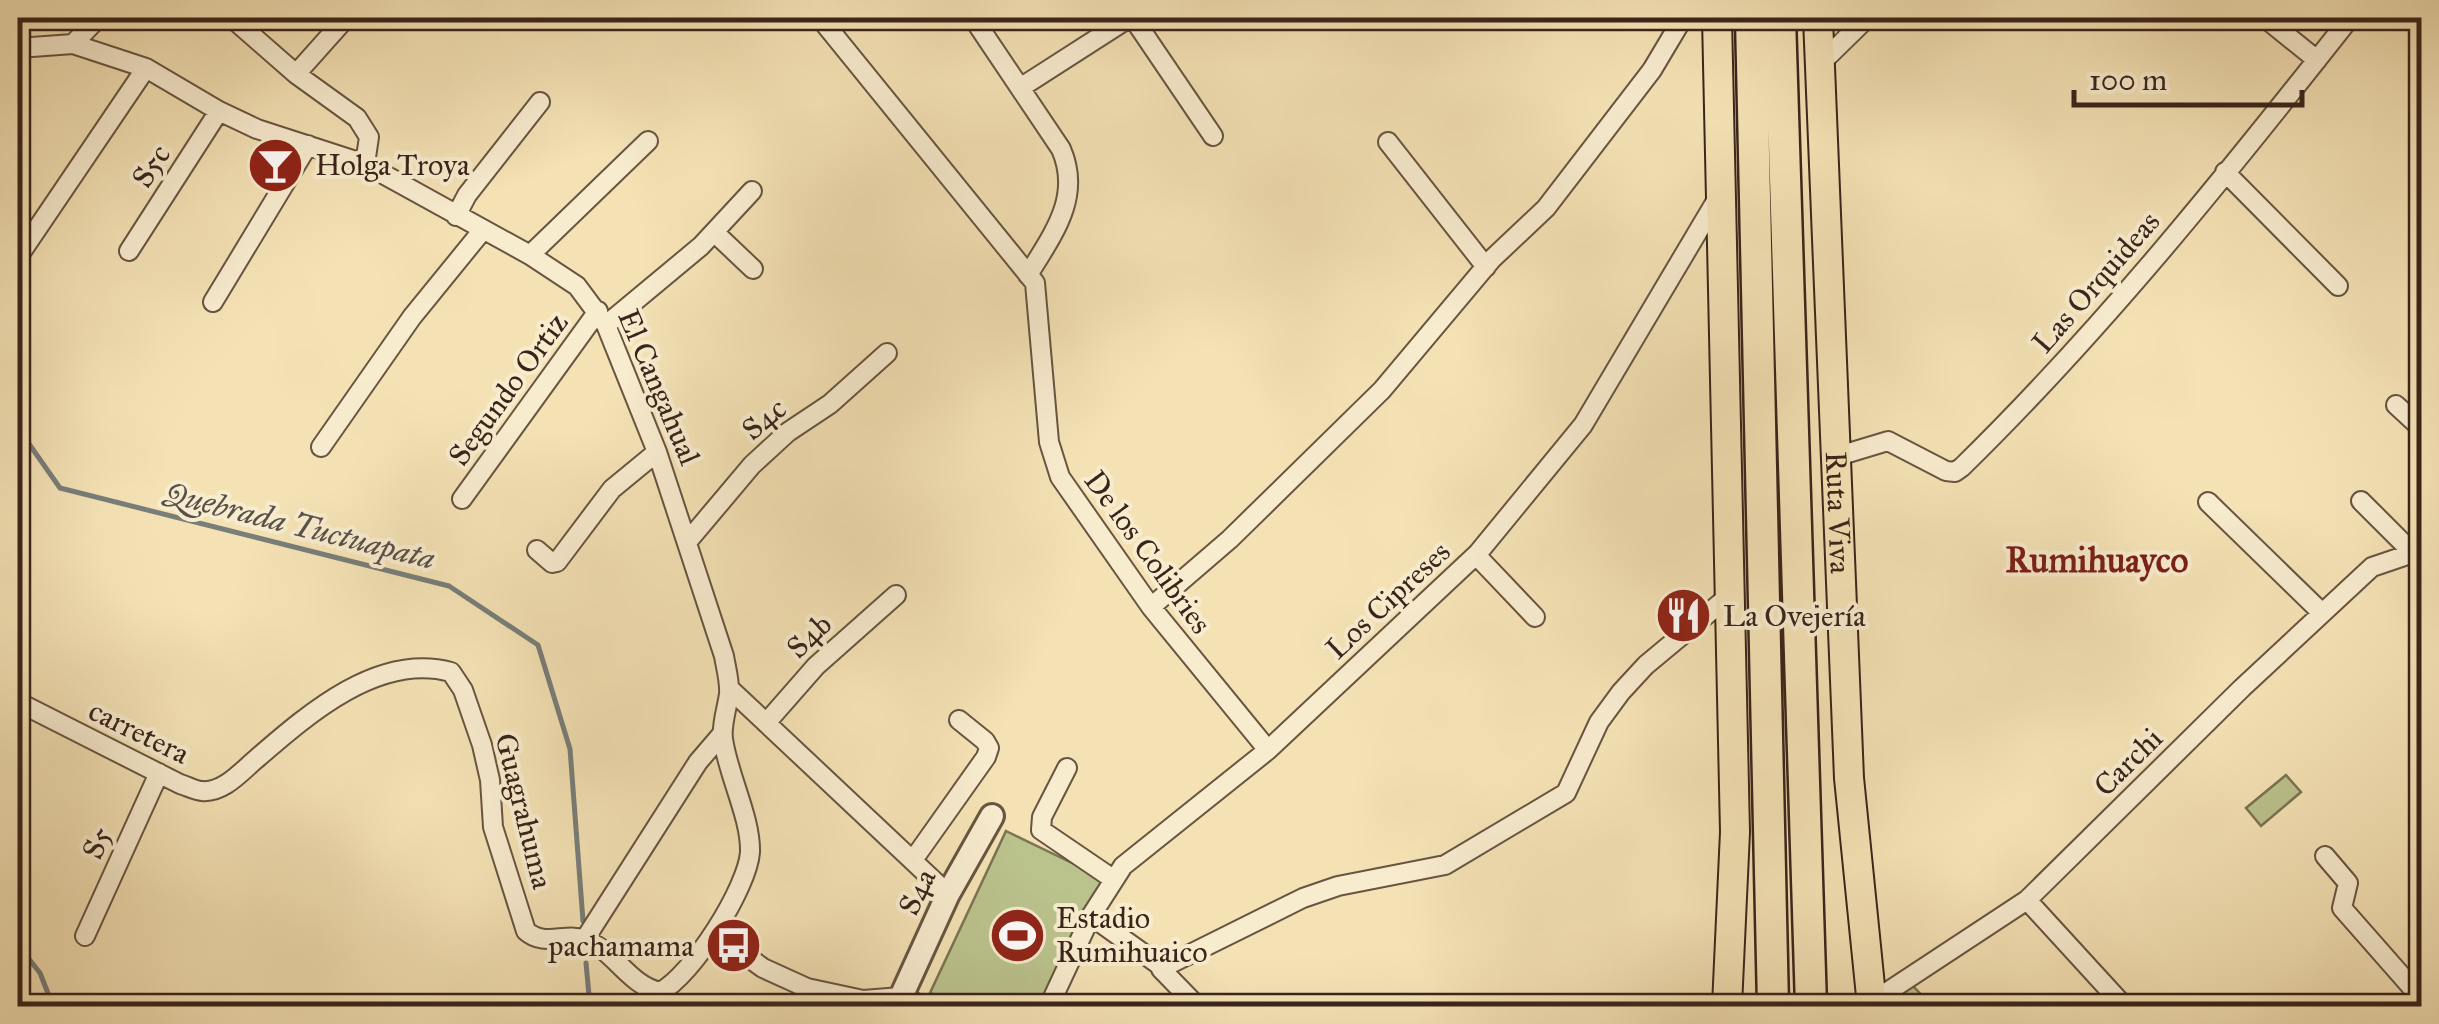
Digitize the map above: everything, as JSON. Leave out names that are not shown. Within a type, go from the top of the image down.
[{"type":"highway","points":[[1751,18],[1774,1006]]},
{"type":"highway","name":"Ruta Viva","points":[[1780,18],[1811,1006]]},
{"type":"main road","points":[[1717,18],[1734,832],[1727,1006]]},
{"type":"main road","name":"Ruta Viva","points":[[1818,18],[1849,778],[1870,1004]]},
{"type":"street","points":[[74,44],[98,18]]},
{"type":"street","points":[[232,18],[296,74],[357,118],[369,137],[365,164]]},
{"type":"street","points":[[296,74],[346,18]]},
{"type":"street","name":"De los Colibries","points":[[820,18],[1035,284],[1050,442],[1060,477],[1151,607],[1268,750]]},
{"type":"street","points":[[973,18],[1061,149],[1069,168],[1066,207],[1028,275]]},
{"type":"street","points":[[1020,88],[1131,18],[1213,136]]},
{"type":"street","points":[[1151,607],[1230,540],[1382,390],[1486,267],[1557,194],[1652,70],[1683,18]]},
{"type":"street","points":[[1821,62],[1867,18]]},
{"type":"street","points":[[2265,18],[2316,60]]},
{"type":"street","name":"Las Orquideas","points":[[1834,458],[1888,442],[1946,471],[1955,472],[1962,467],[2028,402],[2225,172],[2350,18]]},
{"type":"street","name":"El Cangahual","points":[[18,48],[74,44],[146,68],[219,112],[257,129],[365,164],[530,255],[577,286],[602,318],[657,452],[724,656],[730,689],[722,734],[750,850],[746,869],[714,933]]},
{"type":"street","points":[[18,258],[146,68]]},
{"type":"street","points":[[456,216],[466,194],[540,102]]},
{"type":"street","name":"S5c","points":[[129,251],[219,112]]},
{"type":"street","points":[[530,255],[648,141]]},
{"type":"street","points":[[1388,142],[1486,267]]},
{"type":"street","points":[[213,302],[308,145]]},
{"type":"street","points":[[2225,172],[2338,286]]},
{"type":"street","name":"Segundo Ortiz","points":[[462,499],[602,318],[714,232],[752,191]]},
{"type":"street","name":"Los Cipreses","points":[[1049,1006],[1090,916],[1123,866],[1268,750],[1476,556],[1583,425],[1722,192]]},
{"type":"street","points":[[322,447],[412,316],[482,230]]},
{"type":"street","points":[[714,232],[753,270]]},
{"type":"street","name":"S4c","points":[[688,541],[752,464],[788,432],[830,404],[887,353]]},
{"type":"street","points":[[2396,404],[2422,429]]},
{"type":"street","points":[[537,550],[552,563],[557,562],[612,489],[657,452]]},
{"type":"street","points":[[2361,500],[2417,551]]},
{"type":"street","points":[[2208,502],[2322,613]]},
{"type":"street","name":"Carchi","points":[[1870,1004],[2027,900],[2242,688],[2372,567],[2417,551]]},
{"type":"street","points":[[1476,556],[1536,617]]},
{"type":"street","name":"S4b","points":[[766,723],[816,666],[896,595]]},
{"type":"street","points":[[1090,916],[1165,965],[1179,962],[1304,898],[1338,886],[1445,866],[1566,794],[1599,722],[1621,692],[1729,596]]},
{"type":"street","name":"Guagrahuma","points":[[238,776],[310,717],[378,675],[433,667],[451,672],[463,690],[482,745],[490,780],[493,827],[526,930],[534,938],[546,940],[585,939]]},
{"type":"street","points":[[730,689],[948,894]]},
{"type":"street","name":"carretera","points":[[18,702],[204,792],[238,776]]},
{"type":"street","points":[[913,860],[989,748],[986,740],[958,720]]},
{"type":"street","points":[[722,734],[698,762],[585,939],[612,956],[634,980],[660,992],[677,980],[714,933],[764,968],[807,988],[863,1000],[900,997],[924,1006]]},
{"type":"street","points":[[1067,768],[1042,816],[1042,830],[1113,879]]},
{"type":"street","name":"S5","points":[[85,936],[159,773]]},
{"type":"street","name":"S4a","points":[[900,997],[948,894],[992,816]]},
{"type":"street","points":[[2325,856],[2348,883],[2342,908],[2420,1002]]},
{"type":"street","points":[[2027,900],[2124,1006]]},
{"type":"street","points":[[1165,965],[1161,969],[1197,1006]]},
{"type":"green space","points":[[2286,775],[2301,792],[2261,826],[2246,808]]},
{"type":"green space","name":"Estadio Rumihuaico","points":[[1006,831],[1103,878],[1043,1006],[958,1006],[930,993]]},
{"type":"green space","points":[[1913,986],[1932,1006],[1892,1006],[1892,999]]},
{"type":"waterway","name":"Quebrada Tuctuapata","points":[[18,439],[27,441],[60,488],[449,586],[538,645],[570,749],[583,921]]},
{"type":"waterway","points":[[18,945],[40,973],[53,1006]]},
{"type":"waterway","name":"Quebrada Tuctuapata","points":[[586,963],[590,1006]]},
{"type":"place","name":"Holga Troya","points":[[276,165]]},
{"type":"place","name":"La Ovejería","points":[[1684,616]]},
{"type":"place","name":"Estadio Rumihuaico","points":[[1017,935]]},
{"type":"place","name":"pachamama","points":[[733,946]]},
{"type":"district","name":"Rumihuayco","points":[[2097,560]]}]
